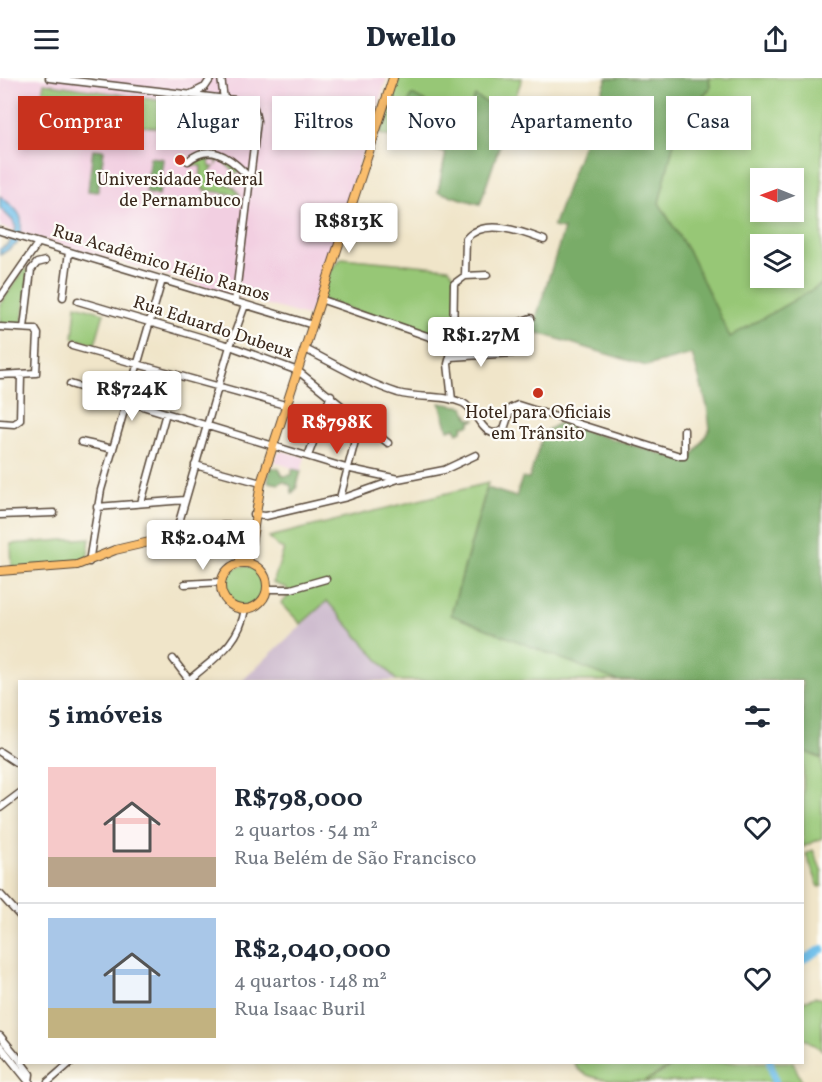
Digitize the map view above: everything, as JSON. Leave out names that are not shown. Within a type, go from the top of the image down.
[{"type":"main road","points":[[239,563],[285,405],[393,78]]},
{"type":"main road","points":[[0,571],[66,567],[89,562],[114,550],[175,536],[251,526]]},
{"type":"main road","points":[[248,563],[251,526]]},
{"type":"main road","points":[[234,527],[246,538]]},
{"type":"main road","points":[[239,563],[248,563],[263,572],[267,589],[257,604],[245,609],[228,602],[223,595],[221,582],[227,570],[239,563]]},
{"type":"street","points":[[49,78],[197,96]]},
{"type":"street","points":[[188,95],[205,87],[211,78]]},
{"type":"street","points":[[221,78],[224,96]]},
{"type":"street","points":[[235,302],[253,150]]},
{"type":"street","points":[[188,160],[201,152],[215,152],[225,156],[245,173]]},
{"type":"street","points":[[465,276],[466,239],[474,233],[490,229],[514,230],[544,240]]},
{"type":"street","name":"Rua Acadêmico Hélio Ramos","points":[[0,231],[313,325]]},
{"type":"street","points":[[0,298],[38,243]]},
{"type":"street","points":[[63,297],[69,252]]},
{"type":"street","points":[[24,328],[31,270],[36,263],[45,261]]},
{"type":"street","points":[[452,400],[448,372],[453,346],[454,284],[465,276],[487,275]]},
{"type":"street","points":[[89,562],[97,507],[162,280]]},
{"type":"street","points":[[320,299],[453,346],[531,318]]},
{"type":"street","name":"Rua Eduardo Dubeux","points":[[78,301],[230,346],[298,371],[361,418],[388,442]]},
{"type":"street","points":[[175,536],[218,385],[245,305]]},
{"type":"street","points":[[0,327],[37,330],[36,373],[0,375]]},
{"type":"street","points":[[72,346],[285,405]]},
{"type":"street","points":[[305,349],[399,393],[452,400],[466,405],[486,430],[493,432],[504,429],[511,408],[518,405],[680,456],[684,456],[686,452],[684,430]]},
{"type":"street","points":[[450,357],[513,353]]},
{"type":"street","points":[[0,423],[14,424],[20,420],[21,375]]},
{"type":"street","points":[[70,384],[346,468],[398,479]]},
{"type":"street","points":[[308,456],[331,395]]},
{"type":"street","points":[[141,503],[166,413]]},
{"type":"street","points":[[340,498],[346,468],[361,418]]},
{"type":"street","points":[[81,442],[113,448]]},
{"type":"street","points":[[254,515],[266,516],[340,498],[398,479],[444,470],[476,455]]},
{"type":"street","points":[[195,465],[261,483]]},
{"type":"street","points":[[97,507],[185,500]]},
{"type":"street","points":[[0,515],[54,513]]},
{"type":"street","points":[[267,589],[291,589],[326,579]]},
{"type":"street","points":[[185,584],[221,582]]},
{"type":"street","points":[[190,680],[233,642],[242,627],[245,609]]},
{"type":"street","points":[[173,659],[188,680]]},
{"type":"street","points":[[1,754],[18,764]]},
{"type":"street","points":[[0,808],[18,794]]},
{"type":"street","points":[[0,894],[18,914]]},
{"type":"street","points":[[0,1036],[18,1058]]},
{"type":"street","points":[[0,1046],[29,1082]]},
{"type":"street","points":[[22,1064],[30,1074],[29,1082]]},
{"type":"street","points":[[48,1082],[69,1064]]},
{"type":"shaded area","name":"Universidade Federal de Pernambuco","points":[[0,78],[387,78],[375,115],[375,96],[272,96],[272,150],[364,150],[311,312],[307,316],[0,227]]},
{"type":"shaded area","points":[[283,451],[305,457],[301,471],[275,462],[278,453]]},
{"type":"shaded area","points":[[327,601],[396,680],[243,680]]},
{"type":"green space","points":[[399,78],[522,78],[516,96],[489,96],[489,150],[498,150],[480,204],[438,192],[446,153],[436,150],[477,150],[477,96],[393,96]]},
{"type":"green space","points":[[607,78],[709,78],[710,87],[703,96],[666,96],[666,150],[672,150],[659,203],[690,254],[730,337],[822,284],[822,758],[804,751],[804,680],[615,680],[451,615],[487,488],[516,497],[522,478],[529,479],[544,432],[559,423],[689,462],[710,429],[707,406],[692,354],[646,366],[532,331],[564,229],[553,227],[581,150],[654,150],[654,96],[600,96]]},
{"type":"green space","points":[[709,78],[822,78],[822,284],[730,338],[690,254],[659,203],[672,150],[751,150],[751,96],[704,96],[710,88]]},
{"type":"green space","points":[[44,83],[129,96],[42,96]]},
{"type":"green space","points":[[477,97],[489,104],[489,150],[498,150],[480,204],[438,192],[446,153],[435,150],[477,150]]},
{"type":"green space","points":[[144,98],[156,100],[156,128],[144,126]]},
{"type":"green space","points":[[387,113],[387,136],[380,134]]},
{"type":"green space","points":[[93,150],[104,150],[98,192],[88,191]]},
{"type":"green space","points":[[196,155],[219,155],[241,170],[237,174],[220,159],[217,164],[217,160],[209,160],[210,167],[214,167],[209,173],[214,175],[212,177],[234,187],[240,195],[203,190],[203,185],[200,185],[201,166],[191,165]]},
{"type":"green space","points":[[150,157],[163,159],[159,196],[146,193]]},
{"type":"green space","points":[[342,258],[449,268],[457,279],[455,337],[448,342],[320,299],[331,269]]},
{"type":"green space","points":[[25,269],[29,271],[22,324],[0,326],[0,304]]},
{"type":"green space","points":[[76,305],[104,313],[95,344],[73,338]]},
{"type":"green space","points":[[440,403],[464,407],[469,419],[476,419],[470,422],[470,425],[463,426],[462,431],[458,433],[455,428],[448,430]]},
{"type":"green space","points":[[270,467],[279,469],[283,476],[292,475],[292,469],[301,471],[296,489],[292,493],[291,486],[283,481],[279,484],[268,482]]},
{"type":"green space","points":[[488,483],[451,614],[620,680],[396,680],[327,601],[301,624],[281,603],[287,598],[287,588],[273,583],[284,549],[277,546],[269,537]]},
{"type":"green space","points":[[90,538],[87,561],[12,569],[11,544]]},
{"type":"green space","points":[[244,566],[258,572],[264,586],[258,600],[244,606],[230,600],[224,586],[230,572]]},
{"type":"green space","points":[[804,751],[822,759],[822,838],[804,847]]},
{"type":"green space","points":[[813,850],[822,872],[822,886],[819,887],[806,854]]},
{"type":"green space","points":[[815,997],[822,999],[822,1050],[804,1038],[804,1001]]},
{"type":"green space","points":[[575,1064],[674,1064],[644,1081],[604,1079],[584,1074]]},
{"type":"green space","points":[[676,1064],[794,1064],[802,1082],[645,1082]]},
{"type":"water","points":[[0,196],[17,211],[22,227],[17,244],[0,255],[0,249],[9,244],[16,228],[13,221],[0,208]]},
{"type":"waterway","points":[[804,959],[822,949]]},
{"type":"waterway","points":[[770,1064],[775,1082]]},
{"type":"place","name":"Universidade Federal de Pernambuco","points":[[180,160]]},
{"type":"place","name":"Hotel para Oficiais em Trânsito","points":[[538,393]]}]
